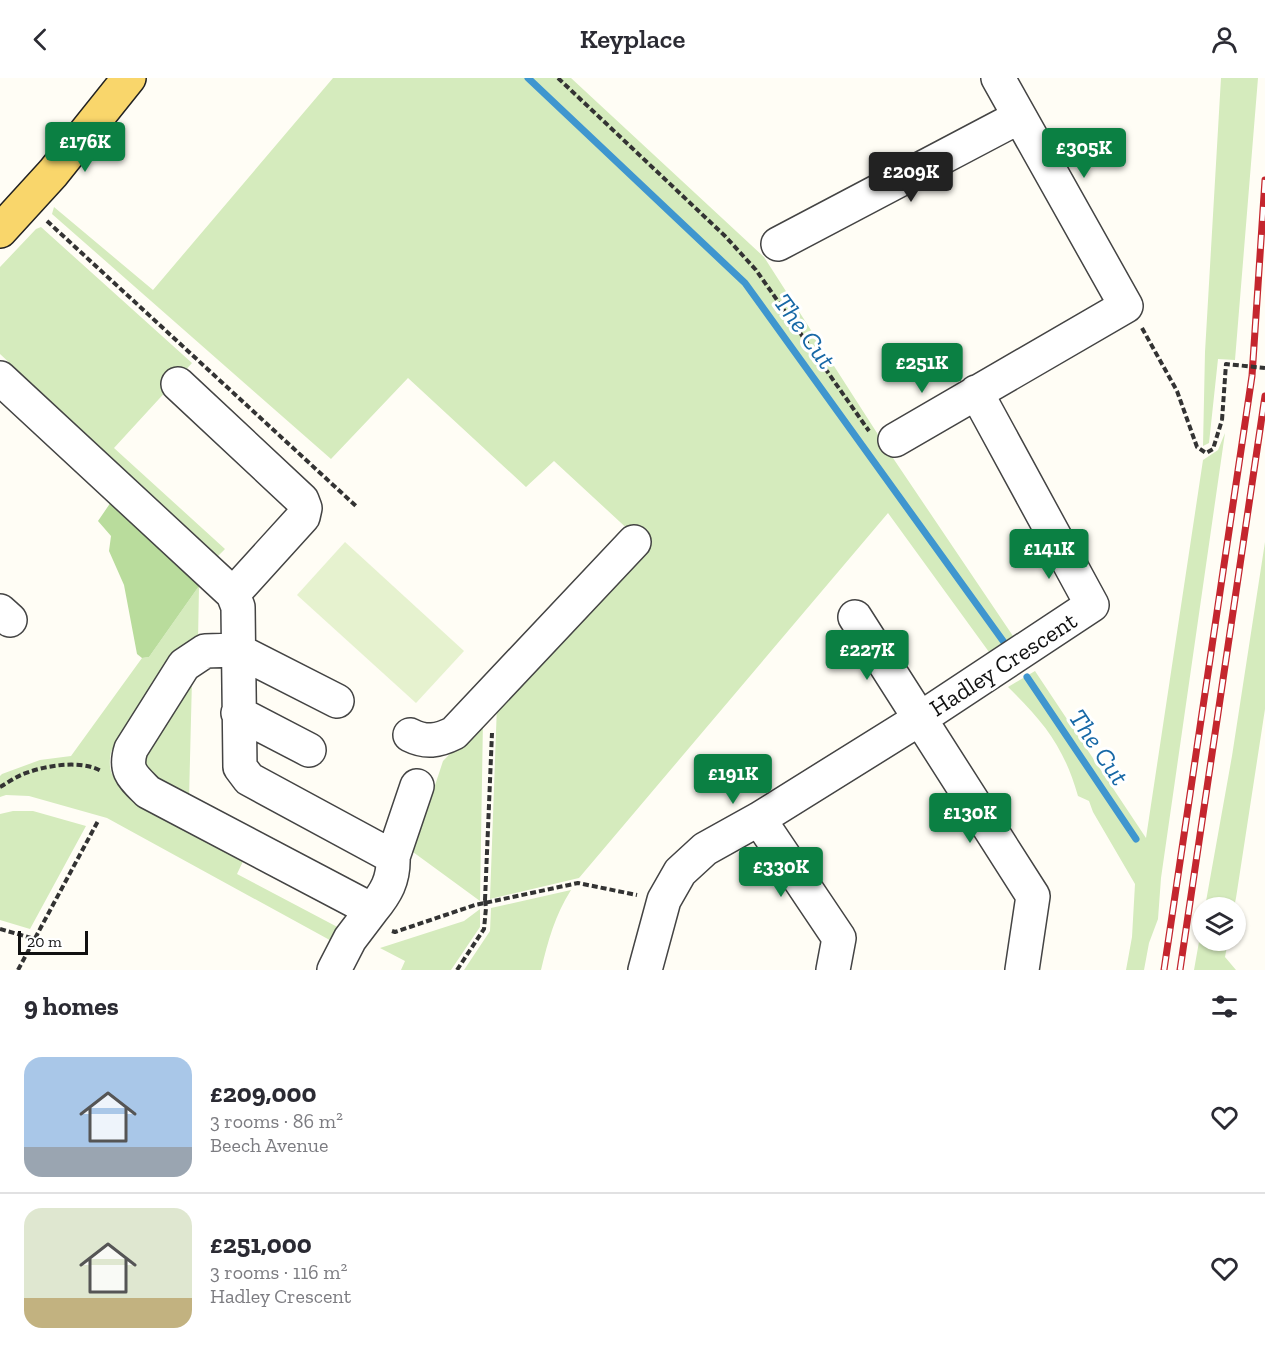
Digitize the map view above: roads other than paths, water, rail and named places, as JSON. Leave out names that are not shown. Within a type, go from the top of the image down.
[{"type":"main road","points":[[0,231],[129,78]]},
{"type":"street","points":[[895,440],[1126,306],[998,78]]},
{"type":"street","points":[[778,244],[1019,117]]},
{"type":"street","points":[[0,378],[233,594],[238,607],[240,767],[249,780],[393,857]]},
{"type":"street","points":[[178,384],[302,500],[305,508],[303,517],[233,594]]},
{"type":"street","name":"Hadley Crescent","points":[[921,718],[1092,605],[976,392]]},
{"type":"street","points":[[410,735],[422,741],[440,740],[454,733],[634,542]]},
{"type":"street","points":[[855,617],[1032,896],[1022,970]]},
{"type":"street","points":[[337,701],[237,650],[205,651],[184,665],[131,749],[127,761],[132,775],[148,792],[383,921]]},
{"type":"street","points":[[238,713],[309,750]]},
{"type":"street","points":[[645,970],[663,900],[680,872],[705,849],[759,819],[921,718]]},
{"type":"street","points":[[383,921],[384,895],[394,872],[393,857],[417,786]]},
{"type":"street","points":[[759,819],[839,938],[833,970]]},
{"type":"street","points":[[333,970],[350,939],[383,921]]},
{"type":"waterway","name":"The Cut","points":[[528,78],[745,283],[1006,645]]},
{"type":"waterway","name":"The Cut","points":[[1027,677],[1136,839]]},
{"type":"railway","points":[[1164,970],[1252,376],[1265,180]]},
{"type":"railway","points":[[1180,970],[1265,396]]}]
